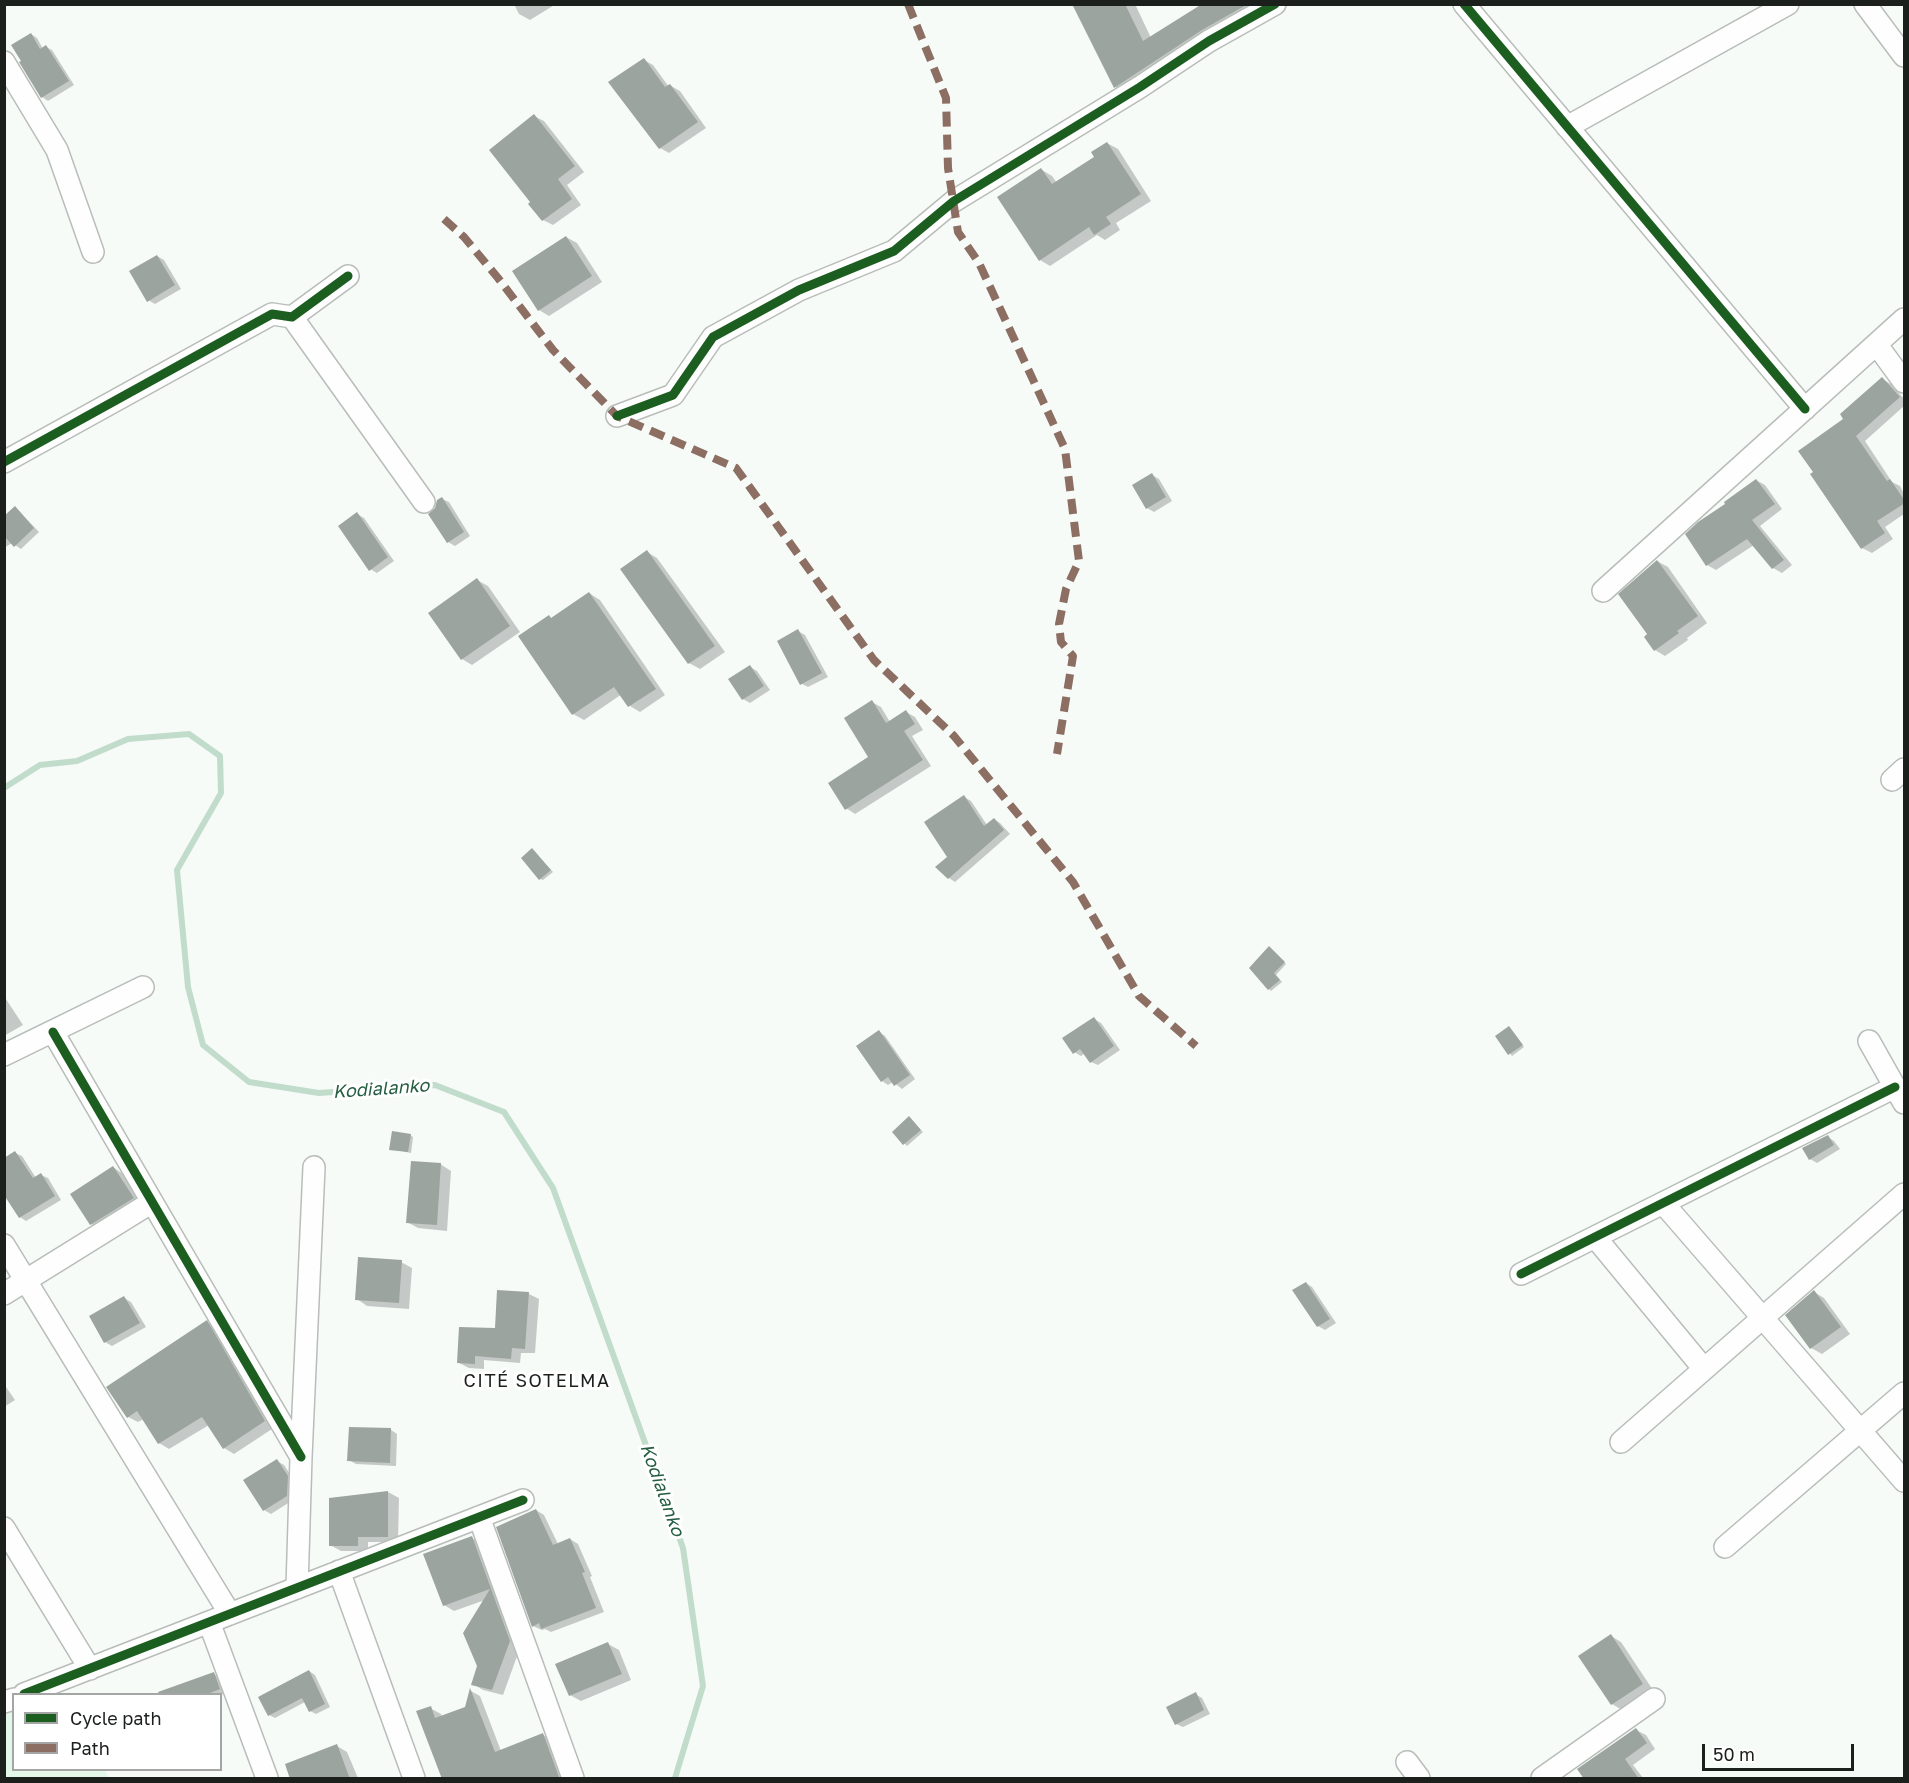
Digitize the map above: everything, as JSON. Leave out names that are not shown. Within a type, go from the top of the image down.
[{"type":"street","points":[[1464,4],[1804,409]]},
{"type":"street","points":[[1567,127],[1788,4]]},
{"type":"street","points":[[1865,4],[1905,57]]},
{"type":"street","points":[[617,416],[673,395],[713,337],[799,290],[894,251],[954,201],[1140,87],[1209,41],[1269,6]]},
{"type":"street","points":[[4,62],[57,150],[93,252]]},
{"type":"street","points":[[4,462],[272,314],[292,317],[348,276]]},
{"type":"street","points":[[292,317],[423,502]]},
{"type":"street","points":[[1603,591],[1905,319]]},
{"type":"street","points":[[1876,345],[1905,382]]},
{"type":"street","points":[[4,1055],[143,987]]},
{"type":"street","points":[[53,1032],[301,1457]]},
{"type":"street","points":[[1521,1274],[1663,1203],[1900,1095],[1869,1041]]},
{"type":"street","points":[[297,1588],[314,1167]]},
{"type":"street","points":[[1621,1442],[1905,1194]]},
{"type":"street","points":[[4,1294],[152,1202]]},
{"type":"street","points":[[1663,1203],[1905,1481]]},
{"type":"street","points":[[1595,1237],[1704,1369]]},
{"type":"street","points":[[4,1245],[230,1614]]},
{"type":"street","points":[[1725,1547],[1905,1393]]},
{"type":"street","points":[[29,1693],[523,1500]]},
{"type":"street","points":[[479,1517],[573,1779]]},
{"type":"street","points":[[4,1528],[90,1669]]},
{"type":"street","points":[[339,1571],[414,1779]]},
{"type":"street","points":[[209,1622],[267,1779]]},
{"type":"street","points":[[1542,1779],[1653,1699]]},
{"type":"green space","points":[[12,1709],[12,1771],[106,1771],[109,1778],[5,1778],[4,1713]]},
{"type":"building","points":[[1072,4],[1125,4],[1143,41],[1202,4],[1248,4],[1202,30],[1114,88]]},
{"type":"building","points":[[31,33],[40,49],[46,45],[69,81],[41,98],[11,45]]},
{"type":"building","points":[[644,58],[665,87],[670,84],[698,122],[659,149],[608,82]]},
{"type":"building","points":[[534,114],[575,166],[558,179],[572,199],[542,221],[489,150]]},
{"type":"building","points":[[1107,142],[1141,194],[1106,217],[1111,224],[1094,235],[1089,227],[1039,261],[997,197],[1041,168],[1052,184],[1094,157],[1091,152]]},
{"type":"building","points":[[566,236],[592,276],[538,311],[512,271]]},
{"type":"building","points":[[157,255],[175,285],[147,302],[129,271]]},
{"type":"building","points":[[1882,377],[1900,397],[1856,436],[1887,481],[1890,479],[1905,503],[1877,521],[1885,533],[1861,549],[1810,474],[1813,472],[1798,451],[1843,419],[1840,414]]},
{"type":"building","points":[[1152,473],[1166,497],[1146,509],[1132,485]]},
{"type":"building","points":[[1756,479],[1775,504],[1752,520],[1784,560],[1772,569],[1747,539],[1706,566],[1685,534]]},
{"type":"building","points":[[442,497],[464,532],[447,543],[428,514],[435,508],[437,500]]},
{"type":"building","points":[[15,506],[34,528],[14,547],[4,536],[4,516]]},
{"type":"building","points":[[357,512],[388,557],[369,571],[338,526]]},
{"type":"building","points":[[647,550],[715,646],[688,664],[620,569]]},
{"type":"building","points":[[1657,560],[1698,616],[1654,651],[1644,637],[1647,634],[1618,594]]},
{"type":"building","points":[[477,578],[510,626],[461,660],[428,613]]},
{"type":"building","points":[[589,592],[656,689],[628,707],[614,687],[572,715],[518,636],[549,615],[551,618]]},
{"type":"building","points":[[798,629],[822,673],[800,685],[777,641]]},
{"type":"building","points":[[750,665],[764,686],[742,700],[728,679]]},
{"type":"building","points":[[872,700],[886,723],[906,710],[915,724],[904,731],[923,760],[845,810],[828,783],[868,757],[844,718]]},
{"type":"building","points":[[964,795],[984,826],[994,818],[1004,830],[948,879],[935,867],[947,857],[924,822]]},
{"type":"building","points":[[532,848],[551,870],[539,880],[521,858]]},
{"type":"building","points":[[1269,946],[1285,962],[1274,973],[1280,980],[1268,990],[1249,968]]},
{"type":"building","points":[[1094,1017],[1114,1046],[1090,1063],[1080,1049],[1073,1054],[1062,1038]]},
{"type":"building","points":[[1509,1026],[1523,1045],[1508,1055],[1495,1036]]},
{"type":"building","points":[[879,1030],[910,1075],[894,1086],[888,1077],[881,1082],[856,1046]]},
{"type":"building","points":[[909,1116],[921,1130],[903,1145],[892,1132]]},
{"type":"building","points":[[392,1131],[411,1134],[408,1152],[389,1150]]},
{"type":"building","points":[[1828,1135],[1834,1145],[1809,1160],[1802,1148]]},
{"type":"building","points":[[15,1151],[33,1178],[41,1173],[55,1196],[19,1218],[4,1195],[4,1158]]},
{"type":"building","points":[[411,1161],[441,1163],[437,1225],[406,1223]]},
{"type":"building","points":[[113,1166],[134,1198],[90,1225],[70,1194]]},
{"type":"building","points":[[358,1257],[402,1260],[399,1303],[355,1300]]},
{"type":"building","points":[[1306,1282],[1330,1319],[1317,1327],[1292,1290]]},
{"type":"building","points":[[497,1290],[529,1292],[525,1349],[512,1348],[511,1359],[475,1356],[475,1364],[457,1363],[459,1327],[495,1328]]},
{"type":"building","points":[[1814,1290],[1841,1327],[1810,1349],[1785,1315]]},
{"type":"building","points":[[124,1296],[140,1323],[104,1343],[89,1316]]},
{"type":"building","points":[[207,1320],[265,1421],[223,1449],[202,1417],[158,1444],[137,1411],[127,1418],[106,1387]]},
{"type":"building","points":[[349,1427],[391,1428],[390,1463],[347,1461]]},
{"type":"building","points":[[277,1459],[288,1476],[287,1496],[263,1511],[243,1480]]},
{"type":"building","points":[[388,1491],[388,1537],[358,1537],[358,1546],[329,1546],[329,1498]]},
{"type":"building","points":[[536,1509],[553,1545],[570,1538],[585,1572],[582,1573],[596,1608],[541,1629],[539,1623],[532,1627],[496,1527]]},
{"type":"building","points":[[472,1536],[510,1641],[492,1690],[471,1685],[477,1666],[463,1633],[490,1589],[443,1606],[423,1554]]},
{"type":"building","points":[[1611,1634],[1643,1684],[1611,1705],[1578,1656]]},
{"type":"building","points":[[608,1642],[622,1674],[569,1696],[555,1664]]},
{"type":"building","points":[[309,1670],[325,1704],[309,1712],[302,1698],[268,1716],[258,1697]]},
{"type":"building","points":[[214,1672],[220,1689],[210,1693],[158,1692]]},
{"type":"building","points":[[470,1688],[495,1752],[543,1733],[559,1777],[442,1779],[416,1711],[431,1706],[435,1718],[465,1707]]},
{"type":"building","points":[[1196,1692],[1204,1710],[1175,1725],[1166,1707]]},
{"type":"building","points":[[1636,1728],[1647,1743],[1625,1759],[1639,1779],[1584,1779],[1577,1769]]},
{"type":"building","points":[[337,1744],[350,1779],[290,1779],[285,1764]]},
{"type":"waterway","name":"Kodialanko","points":[[4,788],[40,765],[77,761],[128,739],[189,734],[220,756],[221,793],[177,870],[188,987],[203,1045],[249,1082],[319,1093],[435,1085],[504,1112],[553,1188],[683,1548],[703,1686],[675,1778]]},
{"type":"marked path","points":[[908,4],[946,98],[948,168],[958,232],[979,263],[1065,449],[1079,561],[1066,589],[1059,624],[1061,642],[1073,656],[1057,754]]},
{"type":"marked path","points":[[444,219],[464,237],[553,350],[617,416],[736,468],[874,660],[954,736],[1073,882],[1139,996],[1196,1046]]},
{"type":"cycle path","points":[[617,416],[673,395],[713,337],[799,290],[894,251],[954,201],[1140,87],[1209,41],[1275,4]]},
{"type":"cycle path","points":[[1464,4],[1805,409]]},
{"type":"cycle path","points":[[4,462],[272,314],[292,317],[348,276]]},
{"type":"cycle path","points":[[53,1032],[301,1457]]},
{"type":"cycle path","points":[[1521,1274],[1895,1087]]},
{"type":"cycle path","points":[[27,1693],[523,1500]]},
{"type":"district","name":"CITÉ SOTELMA","points":[[537,1381]]}]
